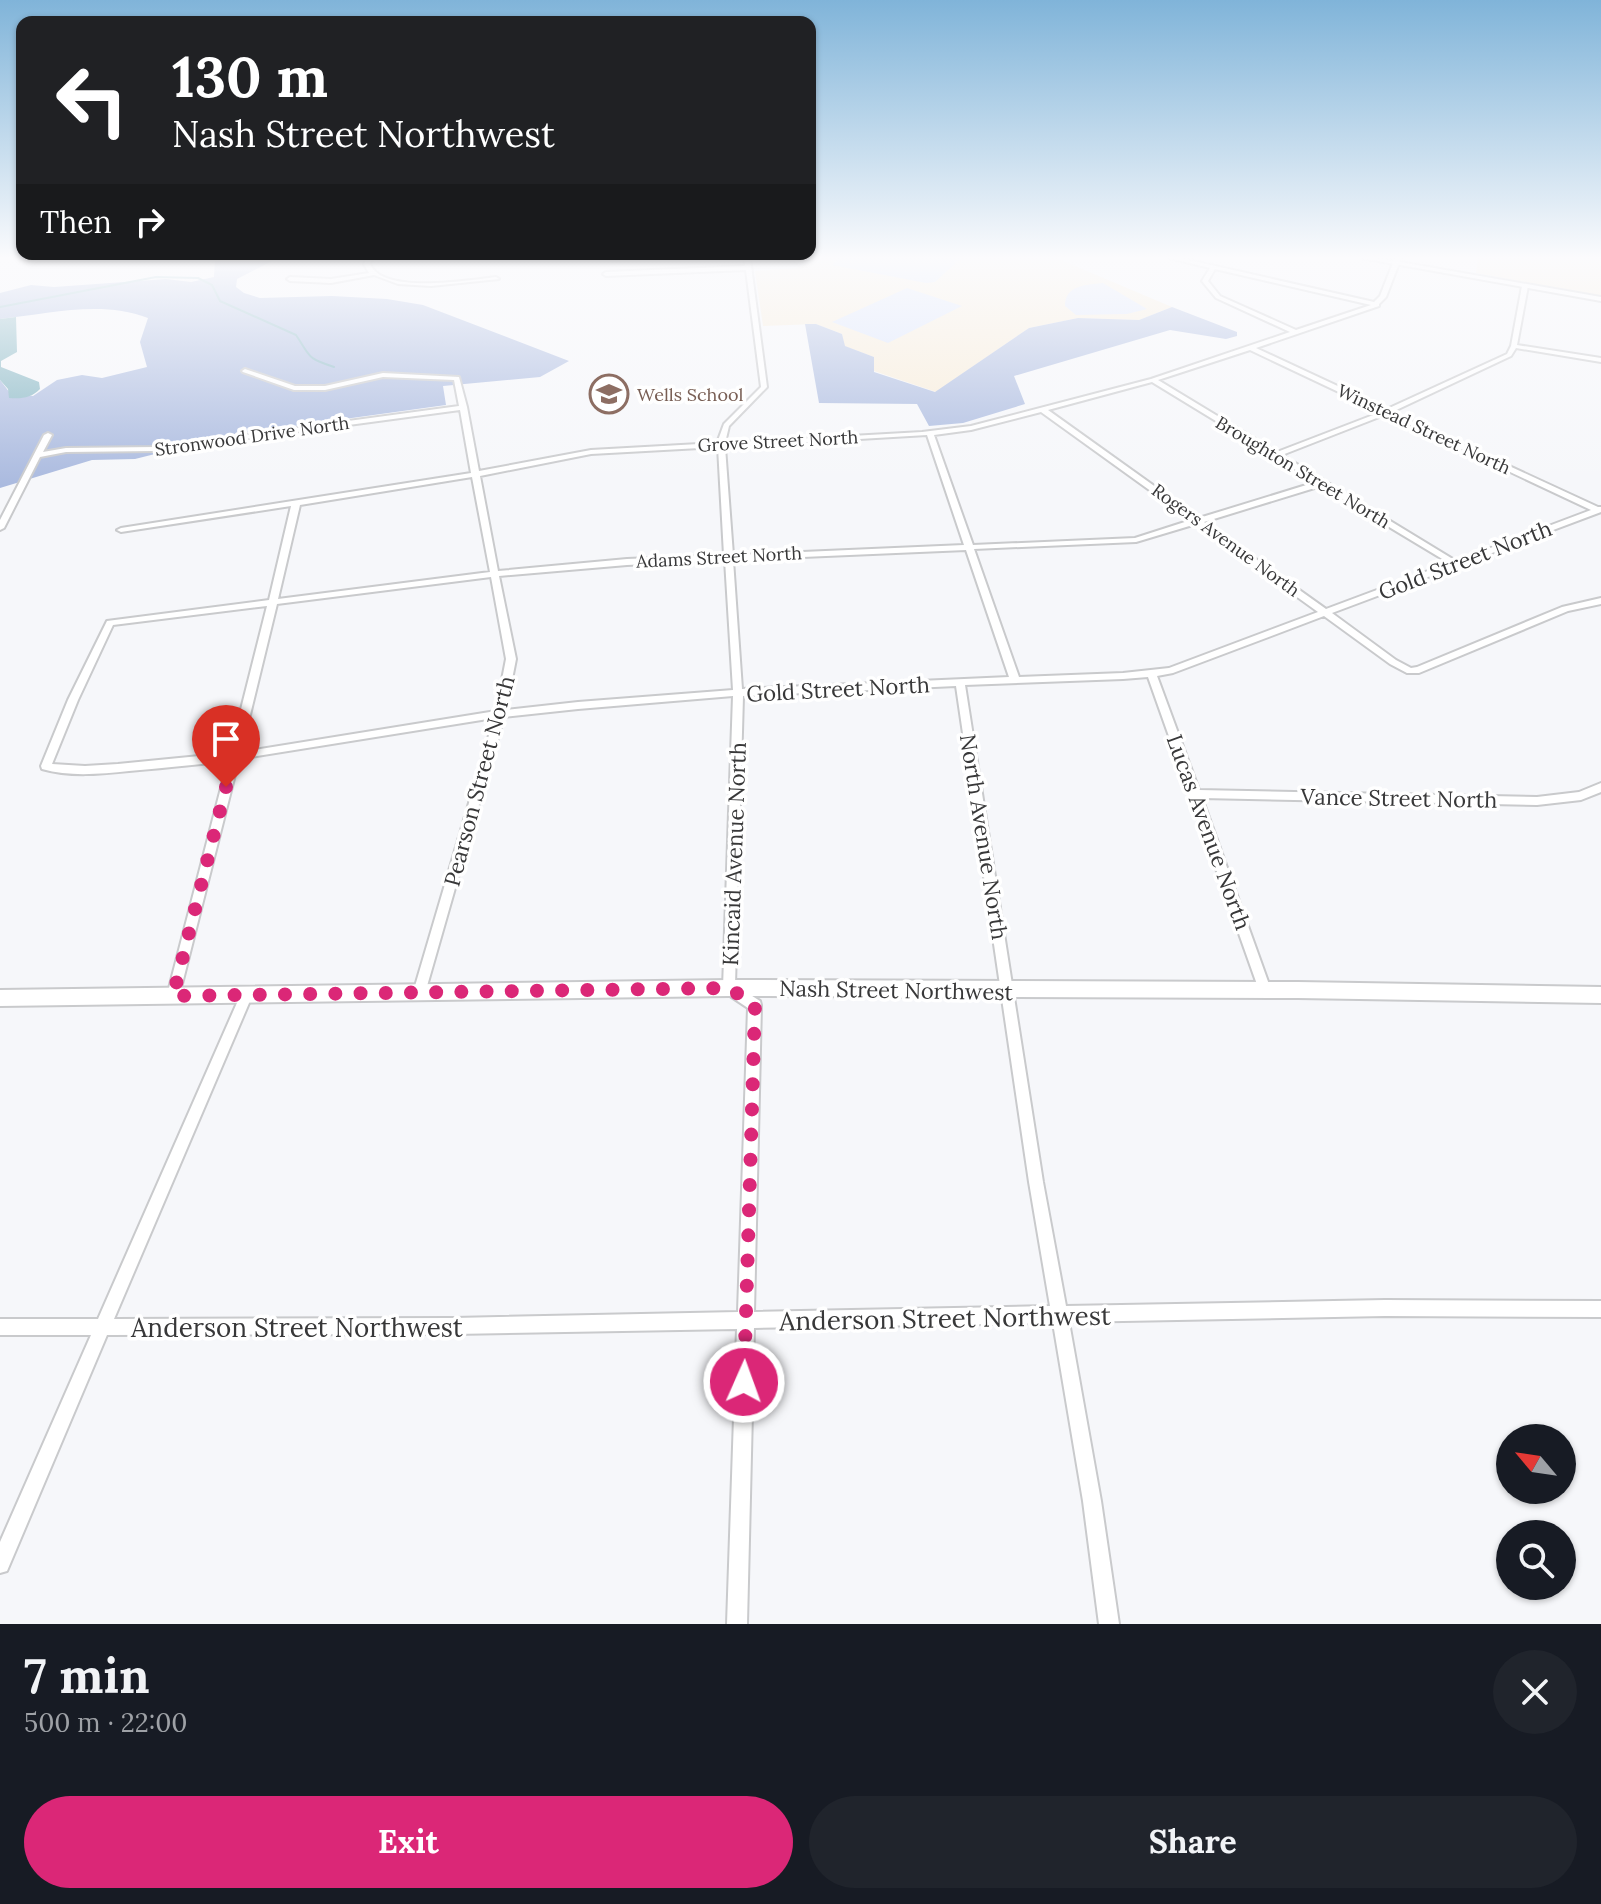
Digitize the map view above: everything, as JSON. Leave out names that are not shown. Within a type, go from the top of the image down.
[{"type":"main road","name":"Nash Street Northwest","points":[[0,998],[729,988],[1601,995]]},
{"type":"street","points":[[721,443],[726,425],[764,387],[757,334]]},
{"type":"street","name":"Grove Street North","points":[[121,530],[476,474],[586,452],[930,433],[971,428],[1153,380],[1294,334]]},
{"type":"street","points":[[1276,455],[1386,412],[1509,355],[1516,334]]},
{"type":"street","points":[[1514,346],[1601,360]]},
{"type":"street","name":"Winstead Street North","points":[[1251,348],[1599,510]]},
{"type":"street","name":"Pearson Street North","points":[[245,371],[294,388],[325,388],[383,375],[457,378],[511,659],[500,714],[419,993]]},
{"type":"street","name":"Broughton Street North","points":[[1153,380],[1454,563]]},
{"type":"street","name":"Stronwood Drive North","points":[[39,455],[66,450],[156,449],[464,407]]},
{"type":"street","name":"Rogers Avenue North","points":[[1042,409],[1393,662],[1410,671],[1419,670],[1565,609],[1601,601]]},
{"type":"street","points":[[930,433],[1015,680]]},
{"type":"street","points":[[0,528],[48,435]]},
{"type":"street","name":"Kincaid Avenue North","points":[[721,443],[738,695],[729,988]]},
{"type":"street","name":"Adams Street North","points":[[49,768],[46,766],[52,746],[110,623],[494,574],[729,557],[1136,540],[1322,483]]},
{"type":"street","points":[[173,996],[296,503]]},
{"type":"street","name":"Gold Street North","points":[[49,768],[123,767],[233,757],[500,714],[738,695],[1152,674],[1189,665],[1599,510]]},
{"type":"street","name":"Lucas Avenue North","points":[[1152,674],[1265,990]]},
{"type":"street","name":"North Avenue North","points":[[960,683],[1058,1315],[1092,1501],[1109,1624]]},
{"type":"street","name":"Vance Street North","points":[[1195,794],[1537,801],[1581,796],[1601,787]]},
{"type":"street","points":[[729,988],[755,1005],[737,1624]]},
{"type":"street","points":[[0,1564],[100,1327],[246,996]]},
{"type":"street","name":"Anderson Street Northwest","points":[[0,1327],[454,1326],[1385,1308],[1601,1309]]},
{"type":"shaded area","points":[[0,334],[16,334],[17,352],[1,361],[1,367],[39,382],[40,389],[30,396],[9,398],[8,389],[0,380]]},
{"type":"shaded area","points":[[143,334],[498,334],[569,361],[540,377],[443,386],[446,405],[235,434],[135,459],[92,460],[0,488],[0,380],[10,393],[33,396],[57,380],[82,375],[102,378],[147,367],[140,342]]},
{"type":"shaded area","points":[[807,334],[842,334],[845,346],[874,357],[874,372],[935,392],[1021,334],[1157,334],[1014,376],[1025,404],[963,423],[929,426],[917,404],[819,403]]},
{"type":"shaded area","points":[[842,334],[1021,334],[936,392],[874,371],[874,357],[844,346]]},
{"type":"shaded area","points":[[863,334],[906,334],[888,343]]},
{"type":"shaded area","points":[[1194,334],[1237,334],[1226,339]]},
{"type":"waterway","points":[[293,334],[310,356],[334,367]]},
{"type":"place","name":"Wells School","points":[[609,394]]},
{"type":"route","points":[[226,787],[173,996],[729,988],[755,1005],[744,1382]]}]
